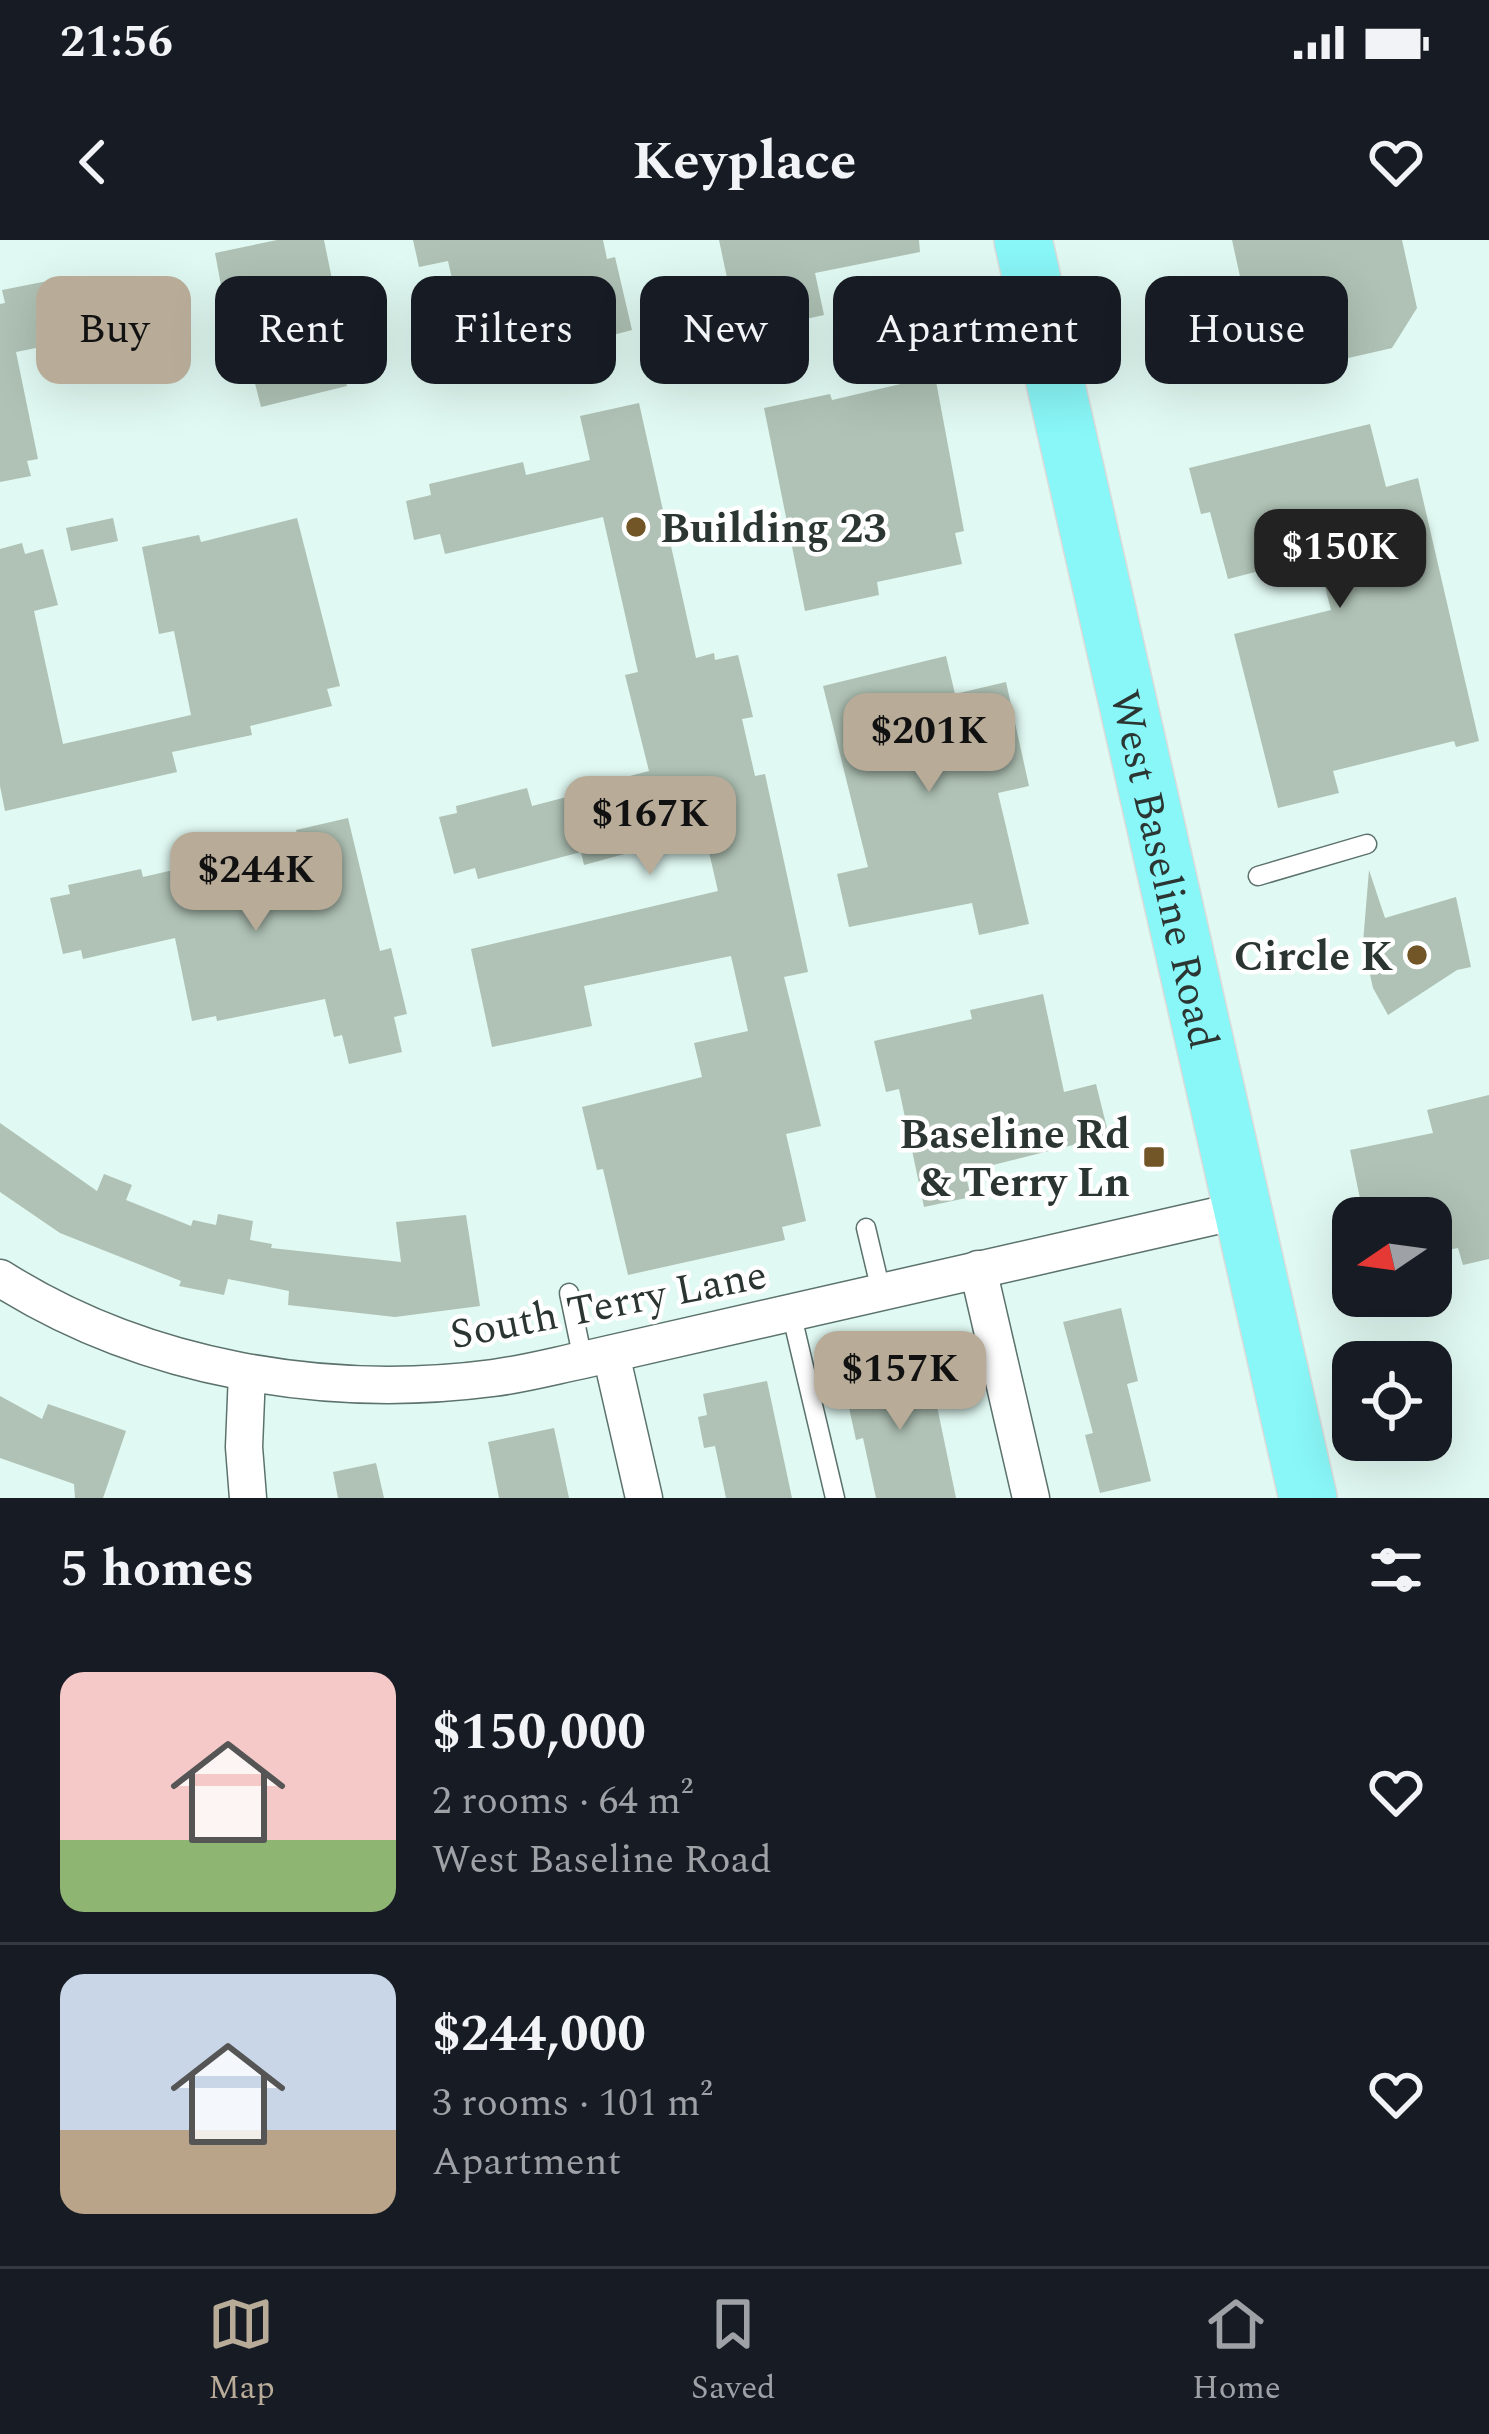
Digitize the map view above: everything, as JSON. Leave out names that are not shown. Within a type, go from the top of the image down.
[{"type":"main road","name":"West Baseline Road","points":[[1023,240],[1308,1498]]},
{"type":"street","name":"South Terry Lane","points":[[0,1278],[109,1334],[247,1372],[345,1384],[435,1382],[494,1378],[597,1357],[1242,1210]]},
{"type":"street","points":[[978,1269],[1031,1498]]},
{"type":"street","points":[[597,1357],[644,1498]]},
{"type":"street","points":[[247,1372],[248,1498]]},
{"type":"lane","points":[[1258,876],[1366,844]]},
{"type":"lane","points":[[866,1228],[881,1291]]},
{"type":"lane","points":[[569,1293],[597,1357]]},
{"type":"lane","points":[[791,1312],[835,1498]]},
{"type":"building","points":[[277,240],[324,240],[331,276],[219,276],[215,253]]},
{"type":"building","points":[[413,240],[603,240],[607,259],[615,257],[632,330],[616,334],[616,276],[451,276],[448,261],[419,267]]},
{"type":"building","points":[[719,240],[919,240],[920,252],[815,273],[824,315],[809,318],[809,276],[727,276]]},
{"type":"building","points":[[1232,240],[1402,240],[1417,308],[1392,348],[1348,358],[1348,276],[1240,276]]},
{"type":"building","points":[[36,283],[36,348],[16,352],[38,459],[27,461],[31,476],[0,482],[0,304],[5,303],[2,290]]},
{"type":"building","points":[[255,384],[347,384],[347,386],[261,407]]},
{"type":"building","points":[[901,384],[936,384],[964,531],[955,533],[962,564],[877,582],[879,595],[805,611],[764,408],[830,394],[832,400]]},
{"type":"building","points":[[639,403],[696,658],[714,653],[715,660],[738,655],[753,717],[742,719],[755,776],[765,774],[808,972],[784,977],[821,1126],[786,1134],[806,1221],[782,1227],[785,1240],[628,1275],[603,1169],[597,1170],[582,1107],[702,1077],[694,1043],[748,1031],[731,956],[584,986],[592,1026],[492,1047],[471,949],[718,891],[702,822],[651,835],[654,846],[584,865],[581,852],[478,879],[475,868],[454,874],[439,817],[457,813],[456,806],[527,788],[532,806],[649,771],[625,675],[638,672],[603,517],[445,554],[440,534],[414,540],[406,501],[431,495],[429,484],[523,462],[526,475],[590,460],[580,416]]},
{"type":"building","points":[[1370,424],[1386,487],[1418,478],[1479,741],[1456,747],[1454,741],[1333,771],[1339,793],[1278,808],[1234,634],[1331,610],[1317,556],[1228,579],[1210,512],[1201,514],[1189,468]]},
{"type":"building","points":[[113,518],[118,541],[71,551],[66,528]]},
{"type":"building","points":[[297,518],[340,686],[327,689],[332,706],[250,726],[252,735],[172,752],[177,772],[5,811],[0,786],[0,549],[22,543],[25,554],[43,549],[58,605],[34,611],[63,744],[191,715],[174,631],[159,634],[142,547],[199,535],[201,542]]},
{"type":"building","points":[[946,656],[955,694],[1006,682],[1029,786],[998,793],[1029,924],[979,935],[972,903],[849,927],[837,874],[868,867],[823,686]]},
{"type":"building","points":[[348,818],[380,951],[391,948],[407,1014],[394,1017],[402,1052],[349,1064],[342,1035],[334,1037],[325,999],[217,1021],[216,1016],[192,1021],[175,938],[83,959],[81,950],[63,954],[50,898],[70,894],[68,885],[141,869],[143,877],[299,841],[296,830]]},
{"type":"building","name":"Circle K","points":[[1369,870],[1385,918],[1456,897],[1471,967],[1457,970],[1388,1015],[1373,988],[1363,943]]},
{"type":"building","points":[[1043,994],[1064,1092],[1096,1084],[1109,1136],[965,1172],[971,1197],[924,1207],[899,1089],[886,1092],[874,1041],[972,1019],[970,1010]]},
{"type":"building","points":[[1489,1095],[1489,1259],[1463,1265],[1458,1248],[1452,1249],[1452,1197],[1360,1197],[1350,1150],[1433,1133],[1427,1110]]},
{"type":"building","points":[[0,1123],[97,1191],[104,1174],[132,1185],[126,1200],[191,1226],[193,1220],[216,1225],[218,1214],[253,1221],[250,1240],[272,1244],[271,1248],[401,1262],[396,1222],[466,1215],[480,1306],[395,1317],[288,1305],[289,1291],[228,1279],[224,1295],[179,1286],[181,1281],[60,1233],[0,1192]]},
{"type":"building","points":[[1121,1308],[1138,1381],[1127,1384],[1151,1481],[1100,1493],[1085,1435],[1093,1433],[1063,1322]]},
{"type":"building","points":[[897,1356],[904,1388],[932,1382],[956,1498],[876,1498],[863,1438],[856,1440],[845,1389],[857,1387],[852,1365]]},
{"type":"building","points":[[767,1381],[792,1498],[726,1498],[715,1446],[704,1448],[698,1417],[707,1415],[703,1394]]},
{"type":"building","points":[[0,1396],[42,1419],[48,1404],[126,1431],[103,1498],[75,1498],[74,1484],[0,1458]]},
{"type":"building","points":[[554,1428],[569,1498],[499,1498],[488,1442]]},
{"type":"building","points":[[376,1463],[384,1498],[338,1498],[333,1472]]},
{"type":"place","name":"Building 23","points":[[636,527]]},
{"type":"place","name":"Circle K","points":[[1417,955]]},
{"type":"place","name":"Baseline Rd & Terry Ln","points":[[1154,1157]]}]
